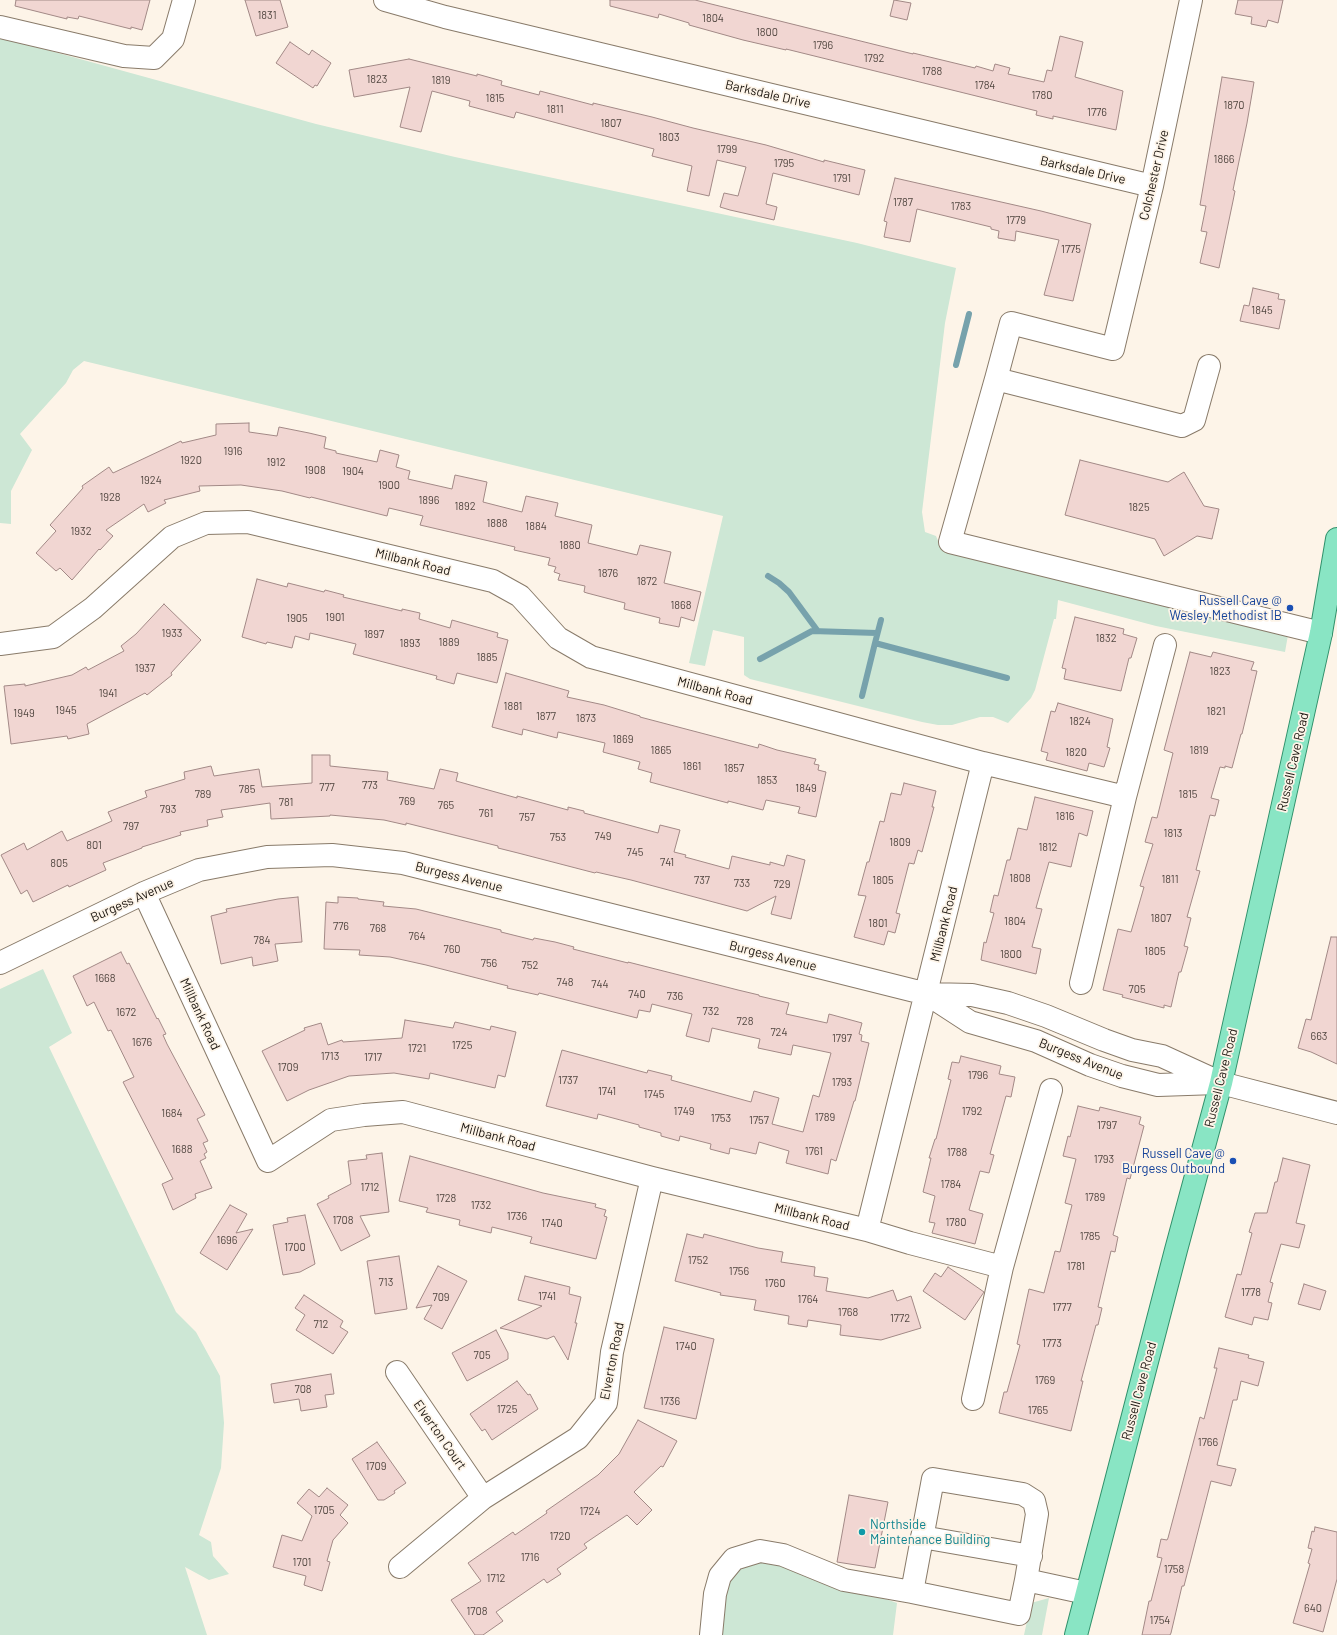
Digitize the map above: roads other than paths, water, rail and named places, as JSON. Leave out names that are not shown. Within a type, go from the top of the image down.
[{"type":"main road","name":"Russell Cave Road","points":[[1076,1635],[1221,1083],[1321,633],[1337,539]]},
{"type":"street","points":[[0,27],[124,56],[154,58],[173,39],[184,0]]},
{"type":"street","name":"Barksdale Drive","points":[[385,0],[445,17],[1152,186]]},
{"type":"street","name":"Colchester Drive","points":[[996,379],[1011,323],[1113,349],[1152,186],[1192,0]]},
{"type":"street","points":[[1209,366],[1194,420],[1182,426],[996,379],[950,542],[1321,633]]},
{"type":"street","name":"Millbank Road","points":[[0,644],[53,637],[93,608],[172,537],[206,523],[248,522],[493,581],[520,596],[558,638],[591,657],[983,763],[927,994],[867,1230],[652,1178],[403,1112],[364,1115],[332,1120],[268,1161],[144,893]]},
{"type":"street","points":[[1081,983],[1125,797],[1165,644]]},
{"type":"street","points":[[983,763],[1125,797]]},
{"type":"street","name":"Burgess Avenue","points":[[0,963],[144,893],[200,870],[267,857],[332,855],[402,863],[927,994],[972,995],[1008,1003],[1046,1016],[1132,1050],[1162,1056],[1221,1083],[1337,1113]]},
{"type":"street","name":"Burgess Avenue","points":[[927,994],[970,1022],[1036,1041],[1090,1065],[1122,1076],[1158,1085],[1221,1083]]},
{"type":"street","points":[[973,1399],[1002,1267],[1051,1090]]},
{"type":"street","name":"Elverton Road","points":[[400,1567],[483,1498],[578,1438],[606,1403],[612,1352],[652,1178]]},
{"type":"street","points":[[867,1230],[1002,1267]]},
{"type":"street","name":"Elverton Court","points":[[397,1372],[483,1498]]},
{"type":"street","points":[[711,1635],[715,1594],[720,1576],[734,1559],[760,1551],[783,1555],[844,1580],[1019,1614],[1031,1556],[1037,1514],[1034,1501],[1023,1494],[933,1479],[912,1592]]},
{"type":"street","points":[[922,1537],[1031,1556]]},
{"type":"street","points":[[1026,1580],[1086,1594]]},
{"type":"waterway","points":[[956,365],[969,314]]},
{"type":"waterway","points":[[768,576],[789,592],[817,630]]},
{"type":"waterway","points":[[881,620],[875,643],[1007,678]]},
{"type":"waterway","points":[[760,659],[812,631],[877,633]]},
{"type":"waterway","points":[[862,696],[875,643]]},
{"type":"place","name":"Russell Cave @ Wesley Methodist IB","points":[[1290,608]]},
{"type":"place","name":"Russell Cave @ Burgess Outbound","points":[[1233,1161]]},
{"type":"place","name":"Northside Maintenance Building","points":[[862,1532]]}]
